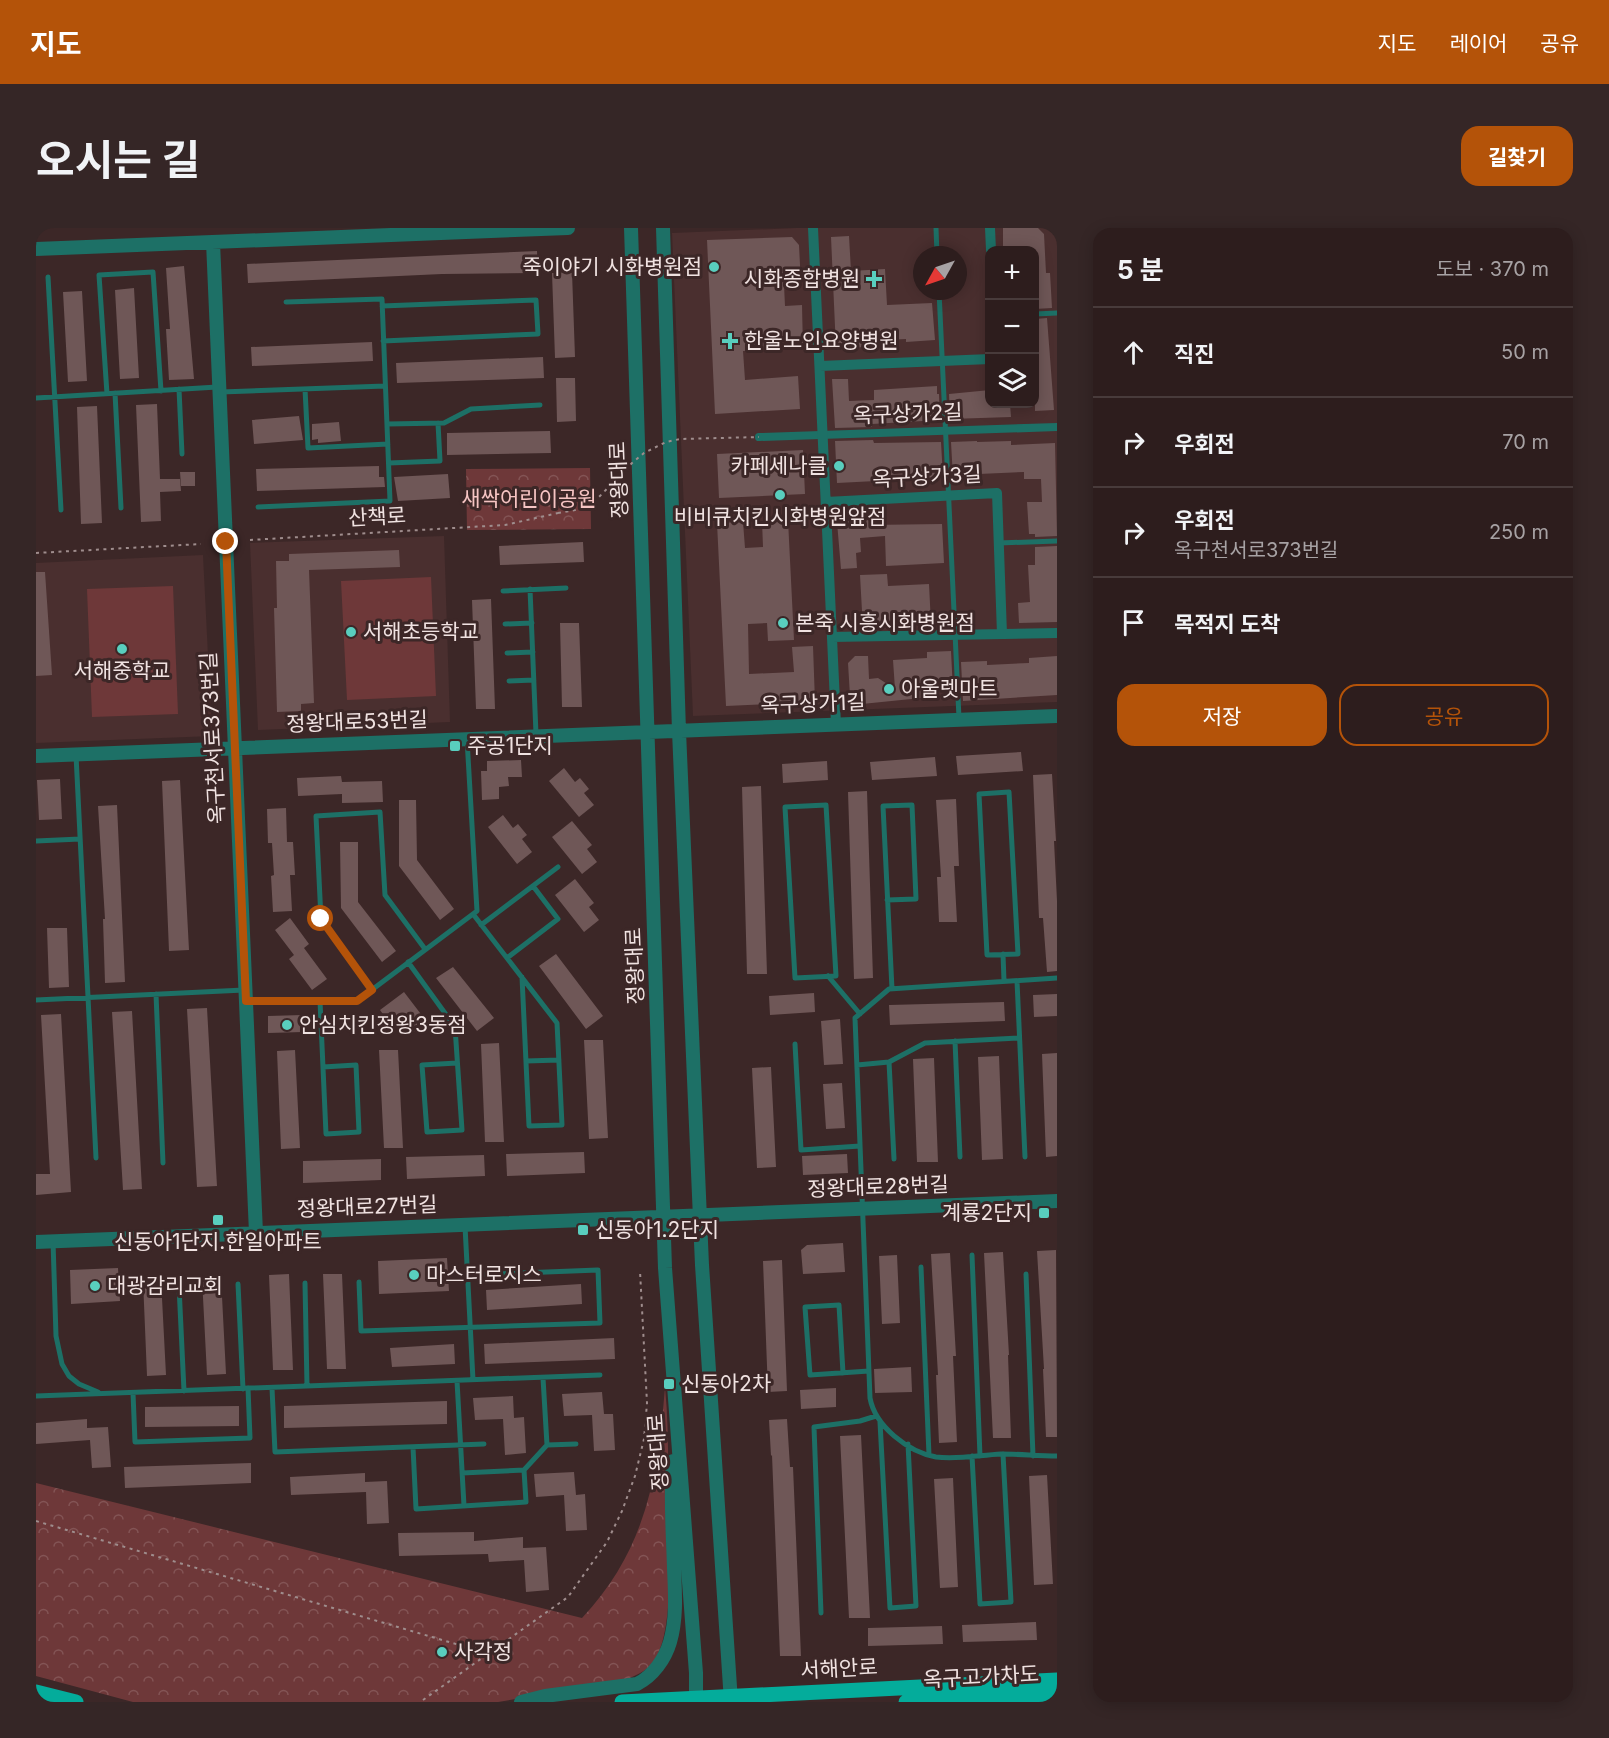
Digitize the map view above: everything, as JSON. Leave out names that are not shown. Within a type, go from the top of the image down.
[{"type":"main road","name":"서해안로","points":[[622,1702],[730,1699],[1057,1680]]},
{"type":"main road","points":[[36,1692],[76,1702]]},
{"type":"main road","name":"옥구고가차도","points":[[906,1702],[1057,1695]]},
{"type":"street","points":[[36,249],[568,228]]},
{"type":"street","name":"정왕대로","points":[[631,228],[665,1268],[696,1673],[696,1700]]},
{"type":"street","points":[[663,228],[679,730],[700,1215],[730,1699]]},
{"type":"street","points":[[813,228],[836,724]]},
{"type":"street","points":[[990,228],[991,246]]},
{"type":"street","name":"옥구천서로373번길","points":[[213,242],[256,1233]]},
{"type":"street","points":[[820,366],[985,359]]},
{"type":"street","name":"옥구상가2길","points":[[759,437],[1057,427]]},
{"type":"street","name":"옥구상가3길","points":[[826,502],[997,493],[1002,634]]},
{"type":"street","points":[[832,637],[1057,633]]},
{"type":"street","name":"옥구상가1길","points":[[679,730],[1057,716]]},
{"type":"street","name":"정왕대로53번길","points":[[36,756],[679,730]]},
{"type":"street","name":"정왕대로28번길","points":[[700,1215],[1057,1201]]},
{"type":"street","name":"정왕대로27번길","points":[[36,1242],[700,1215]]},
{"type":"street","points":[[521,1702],[545,1696],[637,1684],[646,1679],[662,1662],[670,1642],[675,1596],[671,1483],[677,1423]]},
{"type":"lane","points":[[936,228],[937,246]]},
{"type":"lane","points":[[107,394],[99,276],[153,272],[161,391]]},
{"type":"lane","points":[[48,277],[61,510]]},
{"type":"lane","points":[[258,507],[390,501],[382,299],[286,302]]},
{"type":"lane","points":[[382,306],[536,300],[538,334],[384,341]]},
{"type":"lane","points":[[939,300],[959,720]]},
{"type":"lane","points":[[1039,314],[1057,314]]},
{"type":"lane","points":[[36,398],[179,389],[305,389],[385,386]]},
{"type":"lane","points":[[179,389],[182,454]]},
{"type":"lane","points":[[305,389],[308,448],[388,444]]},
{"type":"lane","points":[[115,393],[121,508]]},
{"type":"lane","points":[[387,424],[444,423],[471,409],[540,405]]},
{"type":"lane","points":[[389,463],[440,461],[438,423]]},
{"type":"lane","points":[[999,543],[1057,541]]},
{"type":"lane","points":[[503,591],[566,588]]},
{"type":"lane","points":[[530,590],[536,736]]},
{"type":"lane","points":[[505,624],[532,623]]},
{"type":"lane","points":[[507,653],[533,652]]},
{"type":"lane","points":[[509,681],[534,680]]},
{"type":"lane","points":[[36,1000],[156,994],[246,995],[320,1001],[357,1001],[477,911],[466,739]]},
{"type":"lane","points":[[76,753],[96,1158]]},
{"type":"lane","points":[[1009,792],[1018,954],[1003,954],[987,955],[979,794],[1009,792]]},
{"type":"lane","points":[[826,805],[836,976],[828,976],[795,978],[785,807],[826,805]]},
{"type":"lane","points":[[887,900],[916,899],[912,805],[883,806],[887,900],[892,989]]},
{"type":"lane","points":[[372,990],[321,919],[316,816],[380,812],[385,894],[425,949]]},
{"type":"lane","points":[[36,841],[80,840]]},
{"type":"lane","points":[[481,925],[558,867]]},
{"type":"lane","points":[[507,958],[558,919],[533,886]]},
{"type":"lane","points":[[472,914],[481,925],[522,977],[558,1023],[562,1125],[529,1126],[522,977]]},
{"type":"lane","points":[[1003,954],[1004,981]]},
{"type":"lane","points":[[408,963],[455,1027],[462,1130],[427,1132],[422,1065],[457,1063]]},
{"type":"lane","points":[[828,976],[860,1014]]},
{"type":"lane","points":[[1057,978],[889,989],[855,1018],[868,1371],[870,1398],[876,1416],[880,1422],[908,1444],[929,1455],[946,1457],[1003,1454],[1057,1456]]},
{"type":"lane","points":[[1017,981],[1025,1157]]},
{"type":"lane","points":[[156,994],[163,1163]]},
{"type":"lane","points":[[320,1001],[326,1134],[359,1132],[356,1065],[323,1067]]},
{"type":"lane","points":[[857,1065],[889,1062],[925,1043],[1019,1038]]},
{"type":"lane","points":[[955,1041],[960,1157]]},
{"type":"lane","points":[[795,1044],[801,1150],[860,1146]]},
{"type":"lane","points":[[526,1062],[559,1060]]},
{"type":"lane","points":[[889,1062],[894,1159]]},
{"type":"lane","points":[[465,1225],[473,1380]]},
{"type":"lane","points":[[53,1241],[57,1351],[69,1376],[90,1390],[105,1394]]},
{"type":"lane","points":[[972,1255],[980,1456]]},
{"type":"lane","points":[[921,1267],[929,1455]]},
{"type":"lane","points":[[359,1281],[361,1331],[600,1323],[598,1270],[468,1275]]},
{"type":"lane","points":[[1026,1274],[1033,1456]]},
{"type":"lane","points":[[305,1283],[307,1386]]},
{"type":"lane","points":[[133,1393],[135,1442],[250,1438],[238,1284]]},
{"type":"lane","points":[[179,1286],[184,1391]]},
{"type":"lane","points":[[843,1372],[839,1305],[805,1307],[810,1375],[868,1371]]},
{"type":"lane","points":[[36,1396],[600,1376]]},
{"type":"lane","points":[[543,1378],[547,1445]]},
{"type":"lane","points":[[458,1381],[464,1506]]},
{"type":"lane","points":[[272,1388],[275,1452],[484,1444]]},
{"type":"lane","points":[[821,1614],[814,1427],[860,1421],[876,1416]]},
{"type":"lane","points":[[880,1422],[890,1608],[916,1606],[908,1444]]},
{"type":"lane","points":[[462,1473],[524,1470],[547,1445],[576,1444]]},
{"type":"lane","points":[[412,1447],[416,1509],[526,1503],[524,1470]]},
{"type":"lane","points":[[972,1456],[980,1604],[1011,1602],[1003,1454]]},
{"type":"path","name":"산책로","points":[[250,540],[505,525],[575,510],[597,499],[644,453],[666,442],[680,439],[759,437]]},
{"type":"path","points":[[36,553],[201,544]]},
{"type":"path","points":[[423,1700],[568,1597],[607,1542],[635,1476],[644,1439],[647,1403],[640,1271]]},
{"type":"path","points":[[36,1521],[490,1654]]},
{"type":"shaded area","points":[[797,228],[1057,228],[1057,702],[693,716],[672,233]]},
{"type":"shaded area","name":"서해초등학교","points":[[444,536],[450,722],[258,730],[250,543]]},
{"type":"shaded area","name":"서해중학교","points":[[203,555],[212,736],[36,743],[36,563]]},
{"type":"green space","name":"새싹어린이공원","points":[[590,468],[591,529],[467,530],[466,469]]},
{"type":"green space","points":[[431,577],[436,696],[347,700],[341,581]]},
{"type":"green space","points":[[173,586],[178,714],[92,717],[87,589]]},
{"type":"green space","points":[[665,1387],[668,1448],[668,1612],[660,1650],[652,1664],[636,1675],[625,1680],[498,1702],[133,1702],[36,1676],[36,1483],[582,1618],[604,1592],[635,1538],[653,1481]]},
{"type":"building","points":[[1003,228],[1038,228],[1044,234],[1046,273],[1050,273],[1052,308],[1039,309],[1039,246],[1003,246]]},
{"type":"building","points":[[849,236],[851,271],[885,269],[887,305],[932,303],[935,340],[863,341],[863,347],[836,349],[831,237]]},
{"type":"building","points":[[792,237],[799,245],[801,285],[784,285],[785,306],[802,305],[803,349],[743,351],[745,380],[798,376],[800,409],[715,414],[707,240]]},
{"type":"building","points":[[537,251],[538,273],[442,274],[248,283],[247,264]]},
{"type":"building","points":[[184,266],[194,379],[169,380],[166,329],[170,329],[166,268]]},
{"type":"building","points":[[572,272],[575,357],[555,358],[552,273]]},
{"type":"building","points":[[134,288],[139,378],[120,379],[115,290]]},
{"type":"building","points":[[82,291],[87,381],[68,382],[63,292]]},
{"type":"building","points":[[1047,318],[1054,410],[1035,411],[1035,408],[1039,408],[1039,319]]},
{"type":"building","points":[[372,342],[373,361],[252,366],[251,347]]},
{"type":"building","points":[[543,357],[544,378],[397,383],[396,363]]},
{"type":"building","points":[[556,378],[575,378],[576,421],[557,422]]},
{"type":"building","points":[[832,379],[848,379],[849,401],[874,400],[874,390],[937,386],[940,420],[872,424],[872,427],[835,428]]},
{"type":"building","points":[[985,390],[985,408],[1010,408],[1011,417],[950,419],[949,394]]},
{"type":"building","points":[[157,404],[160,479],[180,479],[181,491],[160,492],[161,521],[141,522],[136,405]]},
{"type":"building","points":[[97,406],[102,523],[81,524],[77,407]]},
{"type":"building","points":[[299,416],[303,440],[254,444],[252,420]]},
{"type":"building","points":[[339,422],[341,441],[318,443],[318,439],[312,440],[312,424]]},
{"type":"building","points":[[550,431],[551,453],[447,455],[447,433]]},
{"type":"building","points":[[873,440],[874,443],[941,442],[943,478],[913,479],[913,475],[876,477],[876,481],[837,483],[835,441]]},
{"type":"building","points":[[1011,441],[1011,445],[1055,443],[1057,536],[1035,537],[1035,534],[1029,534],[1027,502],[1042,502],[1041,479],[1024,479],[1024,472],[953,478],[951,442]]},
{"type":"building","points":[[803,450],[805,494],[719,498],[717,454]]},
{"type":"building","points":[[379,466],[379,477],[384,477],[385,487],[257,491],[256,469]]},
{"type":"building","points":[[180,472],[195,472],[195,486],[181,486]]},
{"type":"building","points":[[448,474],[450,498],[398,501],[394,477]]},
{"type":"building","points":[[870,519],[870,525],[942,524],[944,563],[886,566],[885,536],[860,538],[861,552],[856,553],[857,568],[841,569],[837,522]]},
{"type":"building","points":[[788,520],[794,640],[768,641],[767,623],[748,624],[749,674],[794,672],[792,647],[813,646],[815,702],[726,706],[717,523],[743,522],[745,548],[763,547],[762,521]]},
{"type":"building","points":[[583,542],[584,562],[500,565],[499,546]]},
{"type":"building","points":[[1057,546],[1057,622],[1019,623],[1018,603],[1030,602],[1028,565],[1035,565],[1035,547]]},
{"type":"building","points":[[399,550],[400,567],[309,570],[314,703],[301,704],[301,711],[277,712],[274,608],[277,608],[276,561],[289,561],[289,554]]},
{"type":"building","points":[[36,572],[45,572],[52,675],[36,676]]},
{"type":"building","points":[[887,574],[888,586],[929,584],[931,624],[863,629],[860,575]]},
{"type":"building","points":[[491,599],[495,709],[476,709],[472,600]]},
{"type":"building","points":[[560,623],[579,623],[582,707],[562,707]]},
{"type":"building","points":[[951,651],[953,691],[921,693],[921,698],[862,704],[850,696],[848,663],[855,656],[868,656],[869,679],[878,678],[895,689],[893,660],[927,658],[927,652]]},
{"type":"building","points":[[1057,656],[1057,695],[963,701],[961,662],[987,661],[987,665],[1029,663],[1029,658]]},
{"type":"building","points":[[1021,752],[1023,771],[958,775],[956,756]]},
{"type":"building","points":[[935,757],[937,776],[872,780],[870,762]]},
{"type":"building","points":[[521,760],[522,777],[508,777],[509,786],[499,787],[499,799],[482,800],[481,771],[487,771],[487,761]]},
{"type":"building","points":[[827,761],[828,780],[783,783],[782,764]]},
{"type":"building","points":[[564,768],[575,782],[580,778],[589,789],[584,793],[594,805],[579,817],[549,781]]},
{"type":"building","points":[[1052,774],[1056,841],[1054,841],[1057,971],[1047,972],[1043,918],[1039,918],[1033,775]]},
{"type":"building","points":[[341,776],[342,782],[382,781],[383,802],[342,803],[342,794],[298,796],[297,778]]},
{"type":"building","points":[[60,779],[62,819],[39,820],[37,780]]},
{"type":"building","points":[[180,780],[189,950],[169,951],[162,781]]},
{"type":"building","points":[[761,786],[767,974],[747,974],[742,787]]},
{"type":"building","points":[[867,791],[873,978],[854,979],[848,792]]},
{"type":"building","points":[[956,799],[959,866],[954,866],[957,922],[939,922],[937,877],[941,877],[936,800]]},
{"type":"building","points":[[399,800],[416,800],[417,860],[454,909],[440,920],[399,866]]},
{"type":"building","points":[[117,805],[125,982],[105,983],[103,919],[105,919],[98,806]]},
{"type":"building","points":[[286,808],[287,842],[293,842],[295,875],[290,875],[292,911],[273,912],[271,876],[274,875],[272,843],[268,843],[267,809]]},
{"type":"building","points":[[503,815],[513,828],[518,824],[527,835],[522,839],[532,852],[517,864],[488,827]]},
{"type":"building","points":[[572,821],[592,845],[587,849],[597,862],[582,874],[552,837]]},
{"type":"building","points":[[340,842],[358,842],[358,902],[396,951],[382,962],[341,908]]},
{"type":"building","points":[[575,879],[594,903],[589,907],[599,920],[584,932],[555,895]]},
{"type":"building","points":[[290,918],[309,944],[304,948],[327,979],[312,990],[289,959],[294,955],[275,930]]},
{"type":"building","points":[[47,928],[67,928],[69,987],[49,988]]},
{"type":"building","points":[[556,954],[603,1016],[586,1029],[539,966]]},
{"type":"building","points":[[453,967],[494,1018],[477,1031],[436,978]]},
{"type":"building","points":[[404,992],[427,1022],[407,1037],[397,1023],[392,1027],[380,1010]]},
{"type":"building","points":[[814,993],[815,1012],[770,1015],[769,996]]},
{"type":"building","points":[[1057,994],[1057,1016],[1034,1017],[1033,995]]},
{"type":"building","points":[[1004,1002],[1005,1021],[890,1025],[889,1005]]},
{"type":"building","points":[[207,1008],[217,1186],[197,1187],[187,1009]]},
{"type":"building","points":[[132,1011],[142,1189],[123,1190],[112,1012]]},
{"type":"building","points":[[61,1014],[71,1192],[36,1195],[36,1174],[50,1174],[41,1015]]},
{"type":"building","points":[[302,1015],[303,1032],[268,1033],[268,1016]]},
{"type":"building","points":[[840,1019],[843,1064],[824,1065],[821,1021]]},
{"type":"building","points":[[584,1040],[603,1040],[608,1138],[589,1139]]},
{"type":"building","points":[[499,1043],[504,1142],[485,1142],[481,1044]]},
{"type":"building","points":[[295,1050],[300,1148],[281,1149],[277,1051]]},
{"type":"building","points":[[379,1050],[398,1050],[403,1148],[384,1148]]},
{"type":"building","points":[[1057,1053],[1057,1156],[1046,1157],[1042,1054]]},
{"type":"building","points":[[999,1056],[1003,1159],[982,1160],[978,1057]]},
{"type":"building","points":[[934,1058],[938,1162],[917,1162],[913,1059]]},
{"type":"building","points":[[771,1067],[776,1167],[757,1168],[752,1068]]},
{"type":"building","points":[[842,1083],[845,1128],[826,1129],[823,1084]]},
{"type":"building","points":[[584,1152],[585,1173],[507,1176],[506,1154]]},
{"type":"building","points":[[847,1154],[848,1173],[803,1175],[802,1156]]},
{"type":"building","points":[[484,1155],[485,1176],[407,1179],[406,1157]]},
{"type":"building","points":[[381,1159],[381,1180],[303,1183],[303,1161]]},
{"type":"building","points":[[843,1243],[845,1272],[803,1274],[801,1250],[807,1245]]},
{"type":"building","points":[[1056,1250],[1057,1437],[1046,1437],[1037,1251]]},
{"type":"building","points":[[1003,1252],[1011,1438],[993,1438],[984,1253]]},
{"type":"building","points":[[950,1253],[956,1356],[953,1356],[957,1442],[939,1443],[936,1375],[938,1375],[931,1254]]},
{"type":"building","points":[[897,1255],[900,1323],[882,1324],[879,1256]]},
{"type":"building","points":[[447,1258],[449,1291],[379,1294],[378,1261]]},
{"type":"building","points":[[782,1260],[787,1391],[768,1392],[763,1261]]},
{"type":"building","name":"대광감리교회","points":[[118,1268],[120,1301],[71,1304],[70,1270]]},
{"type":"building","points":[[289,1274],[293,1370],[273,1370],[269,1275]]},
{"type":"building","points":[[323,1274],[342,1274],[346,1369],[327,1369]]},
{"type":"building","points":[[221,1277],[226,1374],[207,1375],[202,1278]]},
{"type":"building","points":[[161,1279],[166,1375],[147,1376],[143,1280]]},
{"type":"building","points":[[581,1284],[582,1304],[487,1310],[486,1290]]},
{"type":"building","points":[[614,1338],[615,1359],[485,1364],[484,1344]]},
{"type":"building","points":[[454,1344],[455,1364],[392,1367],[390,1348]]},
{"type":"building","points":[[911,1367],[912,1392],[875,1393],[874,1369]]},
{"type":"building","points":[[836,1388],[836,1407],[801,1409],[800,1390]]},
{"type":"building","points":[[602,1392],[604,1414],[613,1414],[615,1450],[594,1451],[592,1415],[564,1416],[562,1394]]},
{"type":"building","points":[[513,1396],[514,1418],[524,1417],[526,1453],[505,1455],[503,1419],[475,1420],[473,1398]]},
{"type":"building","points":[[447,1401],[447,1424],[284,1428],[284,1406]]},
{"type":"building","points":[[239,1406],[239,1426],[145,1427],[145,1407]]},
{"type":"building","points":[[87,1419],[87,1428],[108,1427],[111,1467],[92,1468],[90,1440],[36,1444],[36,1423]]},
{"type":"building","points":[[787,1419],[790,1467],[793,1467],[801,1656],[780,1656],[769,1420]]},
{"type":"building","points":[[861,1435],[870,1618],[849,1618],[840,1436]]},
{"type":"building","points":[[251,1463],[251,1483],[125,1488],[124,1467]]},
{"type":"building","points":[[574,1472],[576,1495],[585,1494],[587,1530],[566,1531],[564,1495],[536,1497],[534,1474]]},
{"type":"building","points":[[365,1473],[365,1482],[387,1481],[389,1523],[367,1524],[366,1492],[291,1495],[290,1477]]},
{"type":"building","points":[[1047,1475],[1053,1584],[1034,1585],[1029,1476]]},
{"type":"building","points":[[953,1478],[958,1587],[940,1588],[934,1479]]},
{"type":"building","points":[[474,1532],[474,1541],[523,1537],[523,1548],[546,1547],[549,1590],[526,1592],[524,1560],[489,1562],[488,1554],[399,1556],[398,1533]]},
{"type":"building","points":[[1036,1622],[1037,1640],[963,1642],[962,1625]]},
{"type":"building","points":[[942,1626],[943,1644],[868,1646],[868,1628]]},
{"type":"place","name":"죽이야기 시화병원점","points":[[714,267]]},
{"type":"place","name":"시화종합병원","points":[[874,279]]},
{"type":"place","name":"한울노인요양병원","points":[[730,341]]},
{"type":"place","name":"카페세나클","points":[[839,466]]},
{"type":"place","name":"비비큐치킨시화병원앞점","points":[[780,495]]},
{"type":"place","name":"본죽 시흥시화병원점","points":[[783,623]]},
{"type":"place","name":"서해초등학교","points":[[351,632]]},
{"type":"place","name":"서해중학교","points":[[122,649]]},
{"type":"place","name":"아울렛마트","points":[[889,689]]},
{"type":"place","name":"주공1단지","points":[[455,746]]},
{"type":"place","name":"안심치킨정왕3동점","points":[[287,1025]]},
{"type":"place","name":"계룡2단지","points":[[1044,1213]]},
{"type":"place","name":"신동아1단지.한일아파트","points":[[218,1220]]},
{"type":"place","name":"신동아1.2단지","points":[[583,1230]]},
{"type":"place","name":"마스터로지스","points":[[414,1275]]},
{"type":"place","name":"대광감리교회","points":[[95,1286]]},
{"type":"place","name":"신동아2차","points":[[669,1384]]},
{"type":"place","name":"사각정","points":[[442,1652]]},
{"type":"route","points":[[226,542],[246,1001],[357,1001],[372,990],[321,919]]}]
